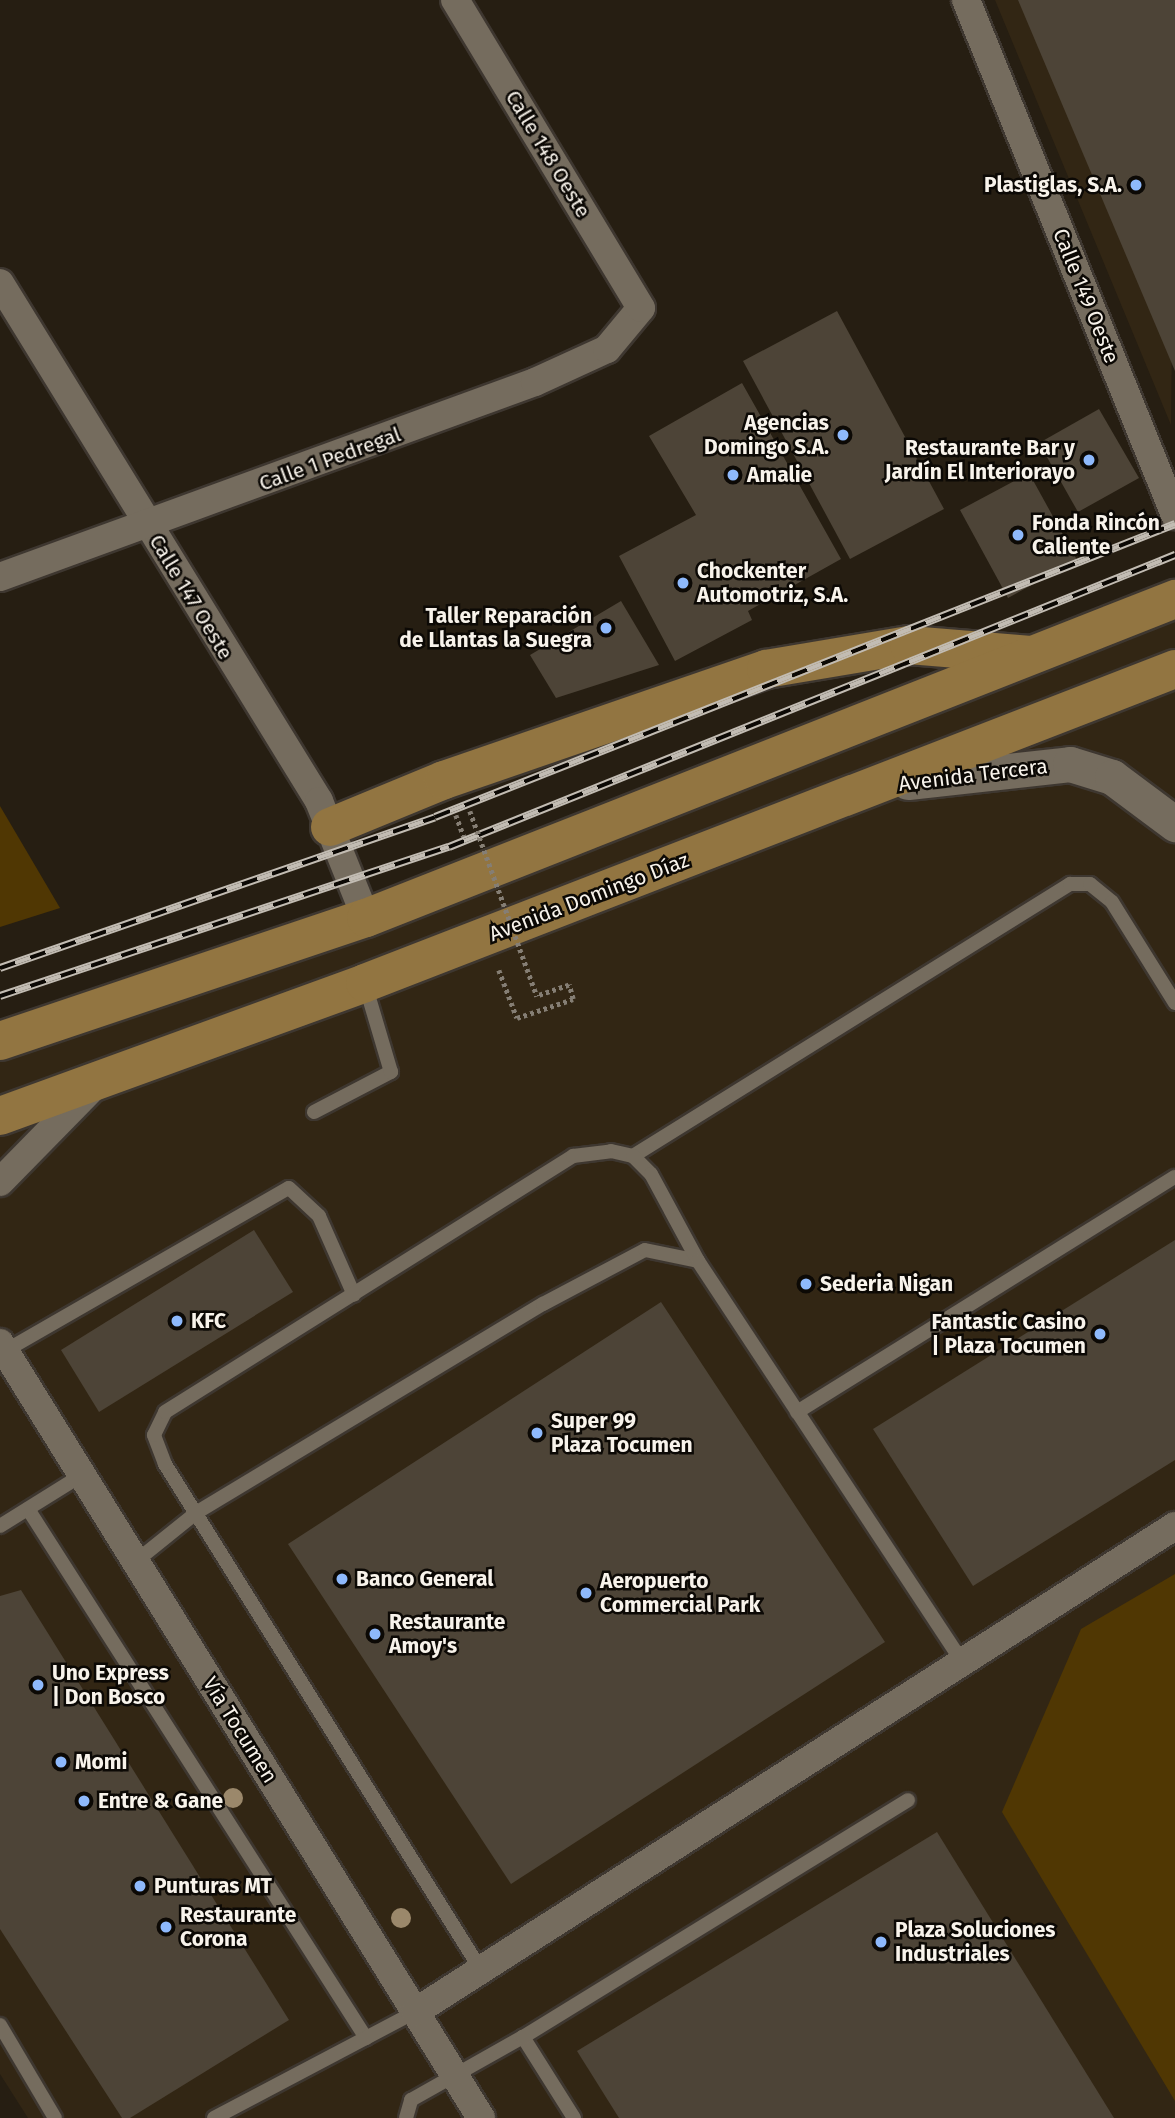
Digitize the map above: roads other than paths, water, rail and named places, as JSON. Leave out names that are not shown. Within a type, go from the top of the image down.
[{"type":"main road","points":[[0,1041],[366,918],[1040,656],[1175,599]]},
{"type":"main road","points":[[330,827],[444,780],[766,668],[909,645],[1040,656]]},
{"type":"main road","name":"Avenida Domingo Díaz","points":[[0,1116],[365,983],[880,787],[1175,669]]},
{"type":"street","name":"Calle 148 Oeste","points":[[455,0],[641,308]]},
{"type":"street","name":"Calle 149 Oeste","points":[[966,0],[1175,515]]},
{"type":"street","name":"Calle 147 Oeste","points":[[0,284],[330,827],[366,918]]},
{"type":"street","name":"Calle 1 Pedregal","points":[[0,578],[148,527],[536,382],[607,349],[641,308]]},
{"type":"street","name":"Avenida Tercera","points":[[880,787],[1018,765],[1070,764],[1112,777],[1175,824]]},
{"type":"street","points":[[0,1182],[99,1081]]},
{"type":"street","name":"Vía Tocumen","points":[[3,1347],[481,2118]]},
{"type":"street","points":[[415,2012],[1175,1526]]},
{"type":"lane","points":[[633,1156],[1070,884],[1090,884],[1112,902],[1175,1003]]},
{"type":"lane","points":[[314,1112],[391,1072],[365,983]]},
{"type":"lane","points":[[481,1970],[196,1513],[154,1435],[165,1412],[573,1156],[611,1151],[633,1156],[651,1174],[698,1261],[962,1662]]},
{"type":"lane","points":[[797,1412],[1175,1177]]},
{"type":"lane","points":[[3,1347],[289,1188],[318,1216],[354,1295]]},
{"type":"lane","points":[[135,1562],[196,1513],[410,1379],[645,1250],[698,1261]]},
{"type":"lane","points":[[0,1526],[82,1475]]},
{"type":"lane","points":[[28,1509],[366,2038]]},
{"type":"lane","points":[[406,2118],[411,2099],[523,2036],[908,1800]]},
{"type":"lane","points":[[214,2118],[415,2012]]},
{"type":"lane","points":[[0,2025],[55,2118]]},
{"type":"lane","points":[[523,2036],[574,2118]]},
{"type":"railway","points":[[0,968],[435,817],[1175,524]]},
{"type":"railway","points":[[0,996],[449,847],[1175,555]]},
{"type":"place","name":"Plastiglas, S.A.","points":[[1136,185]]},
{"type":"place","name":"Agencias Domingo S.A.","points":[[843,435]]},
{"type":"place","name":"Restaurante Bar y Jardín El Interiorayo","points":[[1089,460]]},
{"type":"place","name":"Amalie","points":[[733,475]]},
{"type":"place","name":"Fonda Rincón Caliente","points":[[1018,535]]},
{"type":"place","name":"Chockenter Automotriz, S.A.","points":[[683,583]]},
{"type":"place","name":"Taller Reparación de Llantas la Suegra","points":[[606,628]]},
{"type":"place","name":"Sederia Nigan","points":[[806,1284]]},
{"type":"place","name":"KFC","points":[[177,1321]]},
{"type":"place","name":"Fantastic Casino | Plaza Tocumen","points":[[1100,1334]]},
{"type":"place","name":"Super 99 Plaza Tocumen","points":[[537,1433]]},
{"type":"place","name":"Banco General","points":[[342,1579]]},
{"type":"place","name":"Aeropuerto Commercial Park","points":[[586,1593]]},
{"type":"place","name":"Restaurante Amoy's","points":[[375,1634]]},
{"type":"place","name":"Uno Express | Don Bosco","points":[[38,1685]]},
{"type":"place","name":"Momi","points":[[61,1762]]},
{"type":"place","name":"Entre & Gane","points":[[84,1801]]},
{"type":"place","name":"Punturas MT","points":[[140,1886]]},
{"type":"place","name":"Restaurante Corona","points":[[166,1927]]},
{"type":"place","name":"Plaza Soluciones Industriales","points":[[881,1942]]}]
